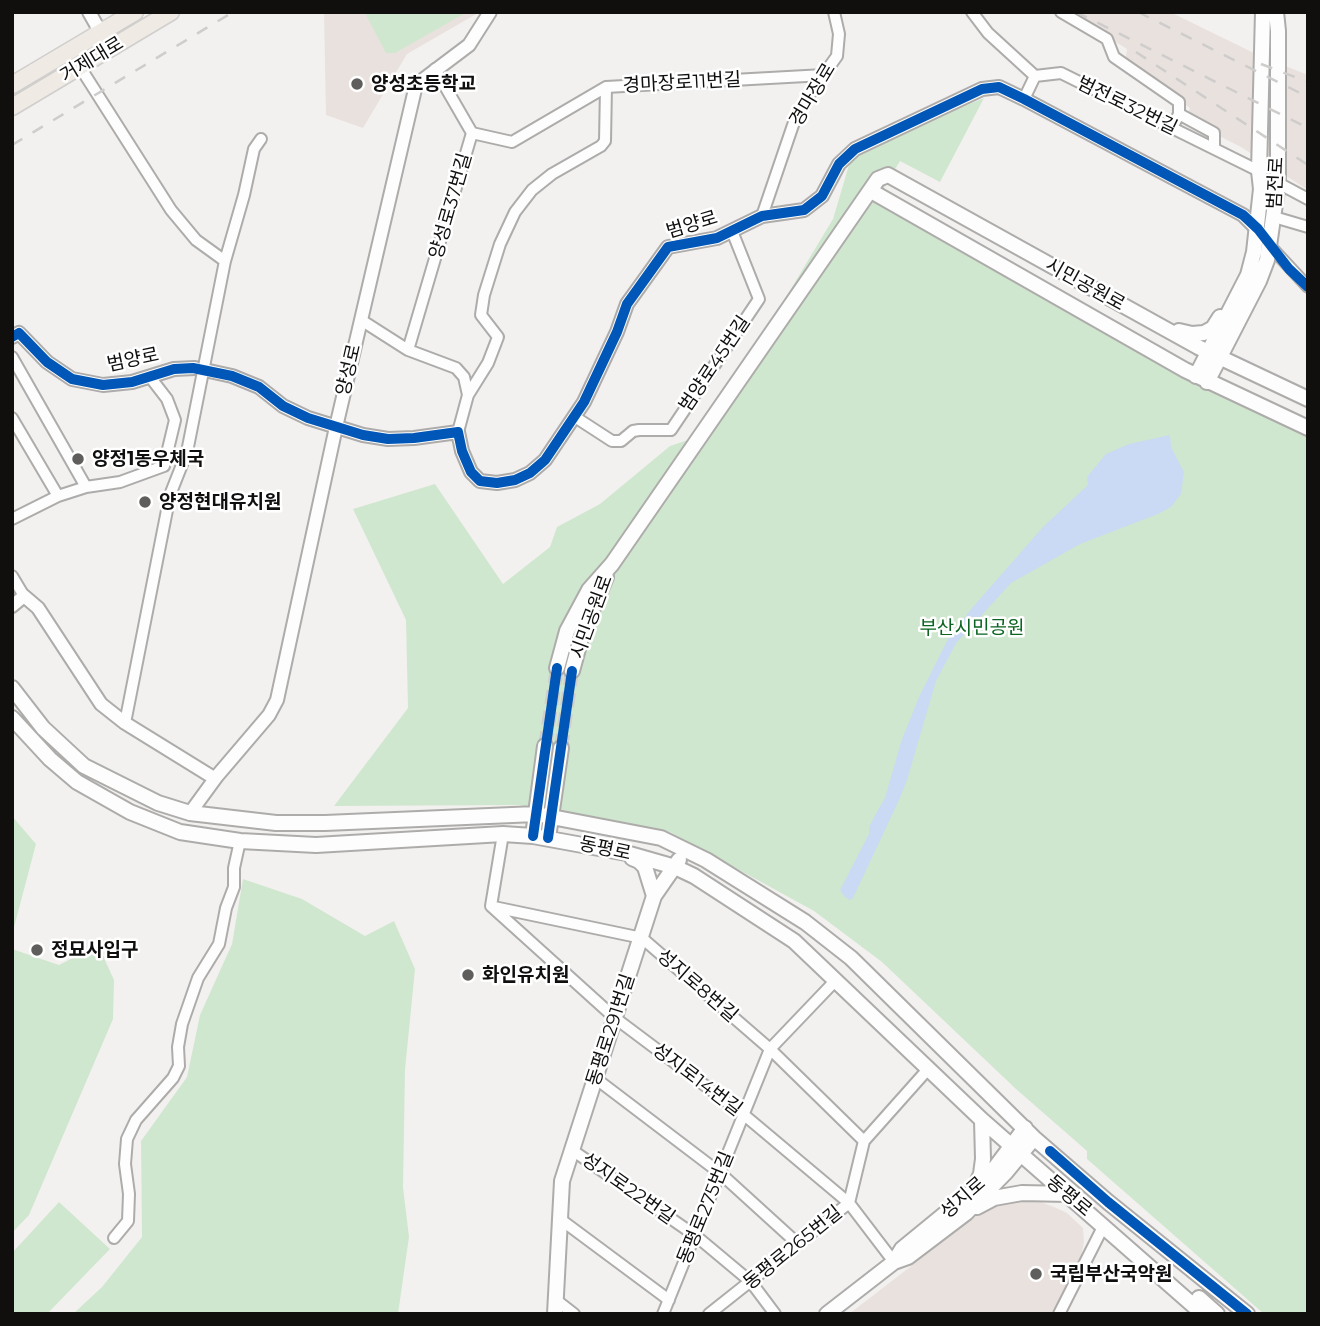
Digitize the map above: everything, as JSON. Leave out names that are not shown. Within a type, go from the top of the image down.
[{"type":"main road","name":"거제대로","points":[[12,85],[135,12]]},
{"type":"main road","name":"거제대로","points":[[12,107],[171,12]]},
{"type":"main road","name":"범전로","points":[[1236,312],[1248,275],[1258,229],[1263,12]]},
{"type":"main road","name":"범전로","points":[[1201,379],[1236,312],[1259,281],[1269,245],[1278,183],[1276,12]]},
{"type":"main road","name":"시민공원로","points":[[557,668],[567,631],[589,590],[612,564],[878,178],[888,175],[1213,355],[1308,399]]},
{"type":"main road","name":"시민공원로","points":[[870,191],[1201,379],[1308,428]]},
{"type":"main road","points":[[1169,331],[1204,333],[1213,328],[1222,314],[1236,312],[1235,350],[1262,378]]},
{"type":"main road","name":"시민공원로","points":[[572,671],[582,634],[612,564]]},
{"type":"main road","name":"동평로","points":[[12,688],[43,728],[84,766],[158,803],[190,813],[276,822],[325,823],[536,814],[661,838],[685,849],[796,916],[841,950],[1050,1152],[1108,1202]]},
{"type":"main road","name":"동평로","points":[[12,718],[50,759],[77,782],[148,821],[180,832],[240,841],[316,845],[502,834],[533,836],[626,853],[675,867],[705,883],[794,941],[982,1120],[1104,1225]]},
{"type":"main road","points":[[533,836],[545,746]]},
{"type":"main road","points":[[548,838],[561,748]]},
{"type":"main road","name":"동평로291번길","points":[[555,1307],[562,1181],[654,896],[685,849]]},
{"type":"main road","points":[[626,853],[645,867],[654,896]]},
{"type":"main road","points":[[974,1190],[981,1174],[983,1159],[982,1120]]},
{"type":"main road","name":"성지로","points":[[967,1213],[1030,1133]]},
{"type":"main road","name":"성지로","points":[[894,1262],[902,1249],[974,1190],[1016,1150]]},
{"type":"main road","name":"성지로","points":[[827,1314],[894,1262],[908,1257],[967,1213],[994,1198],[1022,1193],[1068,1194]]},
{"type":"main road","points":[[1108,1202],[1231,1314]]},
{"type":"main road","points":[[1108,1202],[1247,1314]]},
{"type":"main road","points":[[1104,1225],[1203,1314]]},
{"type":"main road","points":[[1104,1225],[1158,1260],[1217,1314]]},
{"type":"street","points":[[89,12],[100,33]]},
{"type":"street","name":"양성로","points":[[190,813],[214,778],[269,715],[277,700],[336,427],[416,85],[468,45],[490,12]]},
{"type":"street","name":"경마장로","points":[[762,216],[793,125],[807,98],[837,55],[839,34],[834,12]]},
{"type":"street","points":[[972,12],[988,33],[1035,76],[1024,99]]},
{"type":"street","points":[[1062,12],[1107,39],[1114,57],[1179,102],[1179,114],[1172,128]]},
{"type":"street","points":[[80,66],[171,210],[196,240],[225,261]]},
{"type":"street","name":"양성로37번길","points":[[408,350],[472,133],[435,69]]},
{"type":"street","name":"범전로32번길","points":[[1035,76],[1061,73],[1259,171]]},
{"type":"street","name":"경마장로11번길","points":[[472,133],[512,142],[606,87],[824,75]]},
{"type":"street","points":[[209,371],[232,376],[259,387],[283,406],[308,418],[363,435],[388,439],[458,432],[468,395],[488,363],[498,337],[481,315],[484,295],[500,244],[515,212],[532,190],[552,174],[601,146],[605,141],[606,87]]},
{"type":"street","name":"범양로","points":[[458,432],[471,472],[480,481],[497,483],[515,480],[530,473],[545,460],[575,417],[617,332],[627,304],[668,247],[717,238],[762,216],[804,209],[822,196],[839,164],[855,149],[982,89],[999,87],[1024,99],[1244,215],[1269,245]]},
{"type":"street","points":[[1179,114],[1214,133],[1214,148]]},
{"type":"street","points":[[125,723],[170,495],[187,452],[225,261],[254,149],[261,139]]},
{"type":"street","points":[[1278,183],[1308,199]]},
{"type":"street","points":[[1274,217],[1308,227]]},
{"type":"street","name":"범양로45번길","points":[[575,417],[612,441],[621,441],[639,430],[671,430],[759,299],[732,231]]},
{"type":"street","points":[[1269,245],[1308,287]]},
{"type":"street","points":[[361,320],[408,350],[456,368],[464,377],[468,395]]},
{"type":"street","name":"범양로","points":[[12,337],[19,333],[47,362],[72,379],[103,385],[150,377],[174,369],[195,368]]},
{"type":"street","points":[[12,357],[86,487]]},
{"type":"street","name":"범양로","points":[[150,377],[167,400],[175,420],[164,466]]},
{"type":"street","points":[[12,418],[58,496]]},
{"type":"street","points":[[12,519],[58,496],[86,487],[120,482],[164,466],[179,470]]},
{"type":"street","points":[[12,576],[24,596],[38,608],[102,704],[125,723],[214,778]]},
{"type":"street","points":[[12,606],[24,596]]},
{"type":"street","points":[[491,906],[502,834]]},
{"type":"street","points":[[114,1238],[128,1221],[129,1194],[125,1164],[127,1139],[136,1120],[173,1078],[180,1066],[178,1047],[182,1024],[198,978],[219,944],[226,908],[234,887],[234,868],[240,841]]},
{"type":"street","name":"성지로8번길","points":[[491,906],[642,938],[770,1049],[864,1141]]},
{"type":"street","name":"성지로14번길","points":[[491,906],[615,1018],[743,1114],[849,1203],[894,1262]]},
{"type":"street","name":"동평로275번길","points":[[663,1314],[770,1049],[836,980]]},
{"type":"street","name":"동평로265번길","points":[[709,1314],[849,1203],[864,1141],[929,1068]]},
{"type":"street","points":[[595,1078],[720,1173],[798,1244]]},
{"type":"street","name":"성지로22번길","points":[[572,1150],[696,1236],[751,1282],[775,1314]]},
{"type":"street","points":[[560,1219],[669,1300]]},
{"type":"street","points":[[1059,1314],[1104,1225]]},
{"type":"street","points":[[555,1307],[574,1314]]},
{"type":"shaded area","name":"양성초등학교","points":[[324,12],[478,13],[407,54],[363,128],[326,115]]},
{"type":"shaded area","points":[[1067,12],[1170,12],[1258,55],[1308,75],[1308,190],[1241,147],[1186,119],[1190,108],[1125,64],[1127,49]]},
{"type":"shaded area","points":[[1021,1199],[1038,1201],[1067,1213],[1083,1228],[1084,1242],[1080,1260],[1055,1314],[849,1314],[993,1203]]},
{"type":"green space","points":[[467,12],[395,53],[386,53],[365,13]]},
{"type":"green space","name":"부산시민공원","points":[[984,98],[940,182],[900,161],[877,200],[1173,371],[1308,436],[1308,1314],[1264,1314],[1087,1159],[1087,1151],[1016,1089],[882,962],[814,911],[670,832],[519,805],[334,806],[408,708],[406,620],[353,509],[435,484],[503,584],[550,547],[557,527],[600,504],[670,446],[706,434],[751,376],[751,355],[833,219],[851,158],[889,137]]},
{"type":"green space","points":[[12,816],[36,844],[12,935]]},
{"type":"green space","points":[[243,879],[302,899],[365,936],[394,921],[415,969],[405,1070],[403,1187],[409,1237],[398,1314],[73,1314],[102,1287],[142,1237],[141,1141],[187,1077],[200,1015],[232,944]]},
{"type":"green space","points":[[98,945],[114,980],[113,1019],[29,1215],[12,1233],[12,949],[59,965]]},
{"type":"green space","points":[[59,1202],[110,1249],[47,1314],[12,1314],[12,1253]]},
{"type":"water","points":[[1170,435],[1171,447],[1184,472],[1181,494],[1171,507],[1080,544],[1011,583],[956,643],[936,681],[899,800],[853,898],[850,900],[845,897],[840,890],[885,798],[901,742],[919,697],[948,639],[1044,526],[1088,485],[1087,477],[1106,454],[1129,444]]},
{"type":"tunnel","points":[[545,746],[557,668]]},
{"type":"tunnel","points":[[561,748],[572,671]]},
{"type":"railway","points":[[12,145],[233,12]]},
{"type":"railway","points":[[1076,12],[1308,128]]},
{"type":"railway","points":[[1138,12],[1308,97]]},
{"type":"railway","points":[[1136,52],[1308,165]]},
{"type":"railway","points":[[1261,64],[1308,82]]},
{"type":"cycle path","points":[[12,337],[19,333],[47,362],[72,379],[103,385],[132,382],[174,369],[193,368],[232,376],[259,387],[283,406],[308,418],[363,435],[388,439],[458,432],[471,472],[480,481],[497,483],[515,480],[530,473],[545,460],[584,402],[627,304],[668,247],[717,238],[762,216],[804,210],[822,196],[839,164],[855,149],[982,89],[999,87],[1243,215],[1308,287]]},
{"type":"cycle path","points":[[533,836],[557,668]]},
{"type":"cycle path","points":[[548,838],[572,671]]},
{"type":"cycle path","points":[[1050,1151],[1108,1202],[1247,1314]]},
{"type":"place","name":"양성초등학교","points":[[357,84]]},
{"type":"place","name":"양정1동우체국","points":[[78,459]]},
{"type":"place","name":"양정현대유치원","points":[[145,502]]},
{"type":"place","name":"정묘사입구","points":[[37,950]]},
{"type":"place","name":"화인유치원","points":[[468,975]]},
{"type":"place","name":"국립부산국악원","points":[[1036,1274]]}]
